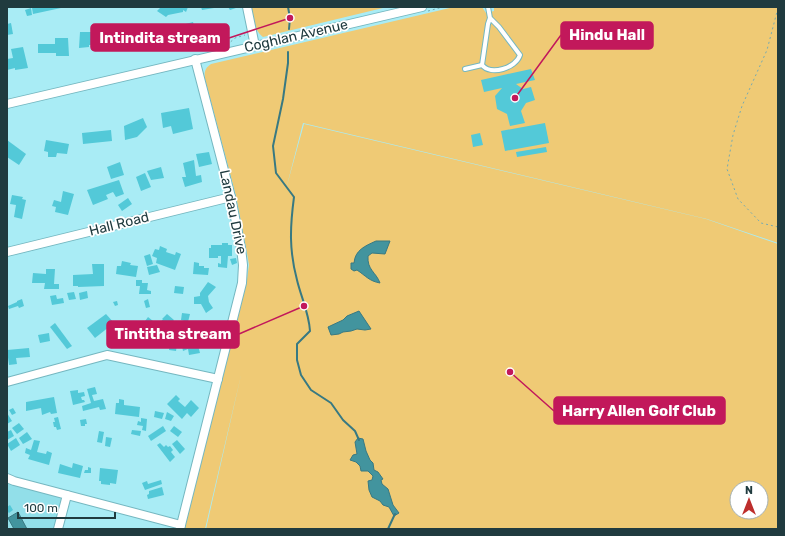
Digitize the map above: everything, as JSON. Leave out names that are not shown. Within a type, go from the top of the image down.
[{"type":"street","points":[[247,7],[255,46]]},
{"type":"street","name":"Coghlan Avenue","points":[[7,104],[195,59],[425,9]]},
{"type":"street","name":"Landau Drive","points":[[181,527],[242,283],[244,265],[242,248],[231,197],[195,59]]},
{"type":"street","name":"Hall Road","points":[[7,252],[231,197]]},
{"type":"street","points":[[7,382],[107,355],[218,379]]},
{"type":"street","points":[[7,478],[181,527]]},
{"type":"street","points":[[58,529],[67,495]]},
{"type":"lane","points":[[482,65],[490,18],[488,7]]},
{"type":"lane","points":[[482,65],[491,70],[501,69],[511,66],[519,60],[520,55],[499,27],[490,18]]},
{"type":"lane","points":[[465,69],[482,65]]},
{"type":"path","points":[[425,9],[443,7]]},
{"type":"path","points":[[778,8],[767,50],[742,106],[733,135],[727,168],[738,199],[761,223],[778,228]]},
{"type":"path","points":[[227,46],[235,38],[248,34]]},
{"type":"shaded area","points":[[251,7],[387,7],[263,37],[256,27]]},
{"type":"shaded area","points":[[454,7],[482,7],[486,13],[494,11],[494,7],[778,7],[778,243],[707,219],[303,123],[286,189],[304,124],[706,219],[778,244],[778,529],[206,529],[242,371],[205,529],[181,529],[247,279],[249,265],[236,196],[205,79],[205,70],[211,64]]},
{"type":"shaded area","points":[[376,241],[390,241],[385,254],[372,253],[368,256],[370,268],[380,283],[370,280],[357,270],[354,271],[351,269],[351,263],[354,263],[358,252]]},
{"type":"shaded area","points":[[359,311],[371,329],[357,329],[331,335],[328,327]]},
{"type":"shaded area","points":[[358,438],[363,439],[366,451],[373,463],[374,470],[378,472],[383,479],[381,480],[382,484],[388,489],[393,505],[399,513],[394,516],[389,507],[383,505],[380,501],[372,497],[369,490],[368,481],[372,480],[373,476],[368,471],[361,471],[360,466],[356,462],[350,460],[353,455],[357,454],[355,442]]},
{"type":"shaded area","points":[[7,481],[64,496],[55,529],[7,529]]},
{"type":"shaded area","points":[[18,512],[27,529],[14,529],[8,518]]},
{"type":"building","points":[[161,7],[188,7],[186,12],[183,10],[183,12],[168,15],[166,17],[157,11]]},
{"type":"building","points":[[201,7],[213,7],[214,8],[202,10]]},
{"type":"building","points":[[228,7],[235,7],[236,8],[230,10]]},
{"type":"building","points":[[31,8],[32,15],[27,16],[25,10]]},
{"type":"building","points":[[32,8],[61,8],[33,14]]},
{"type":"building","points":[[193,22],[198,39],[186,42],[182,25]]},
{"type":"building","points":[[11,23],[13,34],[7,35],[7,24]]},
{"type":"building","points":[[80,32],[108,32],[108,47],[98,48],[98,45],[89,45],[89,47],[79,48]]},
{"type":"building","points":[[55,38],[68,38],[69,56],[56,56],[56,53],[38,53],[38,44],[55,44]]},
{"type":"building","points":[[23,47],[28,68],[15,70],[15,68],[7,70],[7,59],[13,58],[11,49]]},
{"type":"building","points":[[531,69],[535,80],[516,84],[523,89],[531,87],[535,100],[526,103],[521,111],[525,123],[510,126],[507,114],[497,109],[495,96],[502,88],[484,92],[481,80]]},
{"type":"building","points":[[189,108],[193,129],[173,134],[171,126],[163,128],[161,113]]},
{"type":"building","points":[[143,118],[147,127],[137,137],[125,140],[124,126]]},
{"type":"building","points":[[545,123],[549,143],[505,151],[501,131]]},
{"type":"building","points":[[111,130],[112,141],[83,144],[82,133]]},
{"type":"building","points":[[480,133],[483,145],[473,147],[471,135]]},
{"type":"building","points":[[7,140],[26,154],[19,165],[7,157]]},
{"type":"building","points":[[46,140],[69,144],[67,154],[57,153],[56,157],[48,157],[48,152],[44,151]]},
{"type":"building","points":[[546,147],[547,152],[517,157],[516,152]]},
{"type":"building","points":[[209,152],[212,164],[199,167],[196,154]]},
{"type":"building","points":[[194,160],[196,176],[201,175],[202,182],[185,187],[182,177],[186,177],[183,163]]},
{"type":"building","points":[[120,162],[124,175],[111,179],[107,167]]},
{"type":"building","points":[[161,167],[164,178],[151,180],[147,171]]},
{"type":"building","points":[[145,173],[151,187],[141,191],[136,177]]},
{"type":"building","points":[[119,180],[124,194],[116,197],[113,192],[106,195],[108,199],[93,205],[87,190]]},
{"type":"building","points":[[63,191],[74,194],[68,215],[55,212],[56,207],[52,206],[54,200],[61,202]]},
{"type":"building","points":[[12,195],[23,197],[22,199],[26,200],[22,219],[14,217],[16,205],[10,204]]},
{"type":"building","points":[[128,198],[132,204],[122,211],[118,205]]},
{"type":"building","points":[[222,243],[232,245],[232,256],[228,256],[227,268],[218,267],[218,263],[221,264],[221,256],[218,256],[218,258],[209,258],[209,248],[211,248],[211,245],[222,245]]},
{"type":"building","points":[[160,246],[167,249],[166,252],[175,255],[176,252],[181,254],[175,270],[156,263],[157,258],[152,256],[155,249],[159,250]]},
{"type":"building","points":[[150,254],[153,264],[147,266],[144,256]]},
{"type":"building","points":[[236,258],[237,263],[232,265],[230,259]]},
{"type":"building","points":[[122,261],[131,263],[130,265],[138,266],[136,277],[116,274],[117,266],[121,266]]},
{"type":"building","points":[[194,262],[199,263],[199,266],[204,266],[204,268],[209,268],[208,275],[193,274]]},
{"type":"building","points":[[92,264],[104,264],[104,286],[73,286],[73,275],[93,274]]},
{"type":"building","points":[[157,265],[160,272],[149,275],[147,267]]},
{"type":"building","points":[[46,269],[55,269],[54,284],[59,284],[59,289],[44,289],[45,283],[32,283],[33,273],[46,274]]},
{"type":"building","points":[[136,280],[142,280],[142,283],[148,283],[147,290],[151,291],[151,294],[139,294],[140,286],[136,286]]},
{"type":"building","points":[[208,282],[216,287],[208,296],[209,302],[213,308],[206,313],[201,304],[194,304],[194,297],[200,296],[200,293]]},
{"type":"building","points":[[175,286],[184,287],[183,294],[174,293]]},
{"type":"building","points":[[87,291],[88,298],[80,300],[79,293]]},
{"type":"building","points":[[74,292],[76,299],[69,300],[67,293]]},
{"type":"building","points":[[56,295],[57,299],[63,298],[64,303],[52,305],[50,296]]},
{"type":"building","points":[[22,299],[24,306],[9,309],[8,306]]},
{"type":"building","points":[[148,299],[150,307],[146,308],[144,301]]},
{"type":"building","points":[[117,301],[118,305],[115,306],[113,302]]},
{"type":"building","points":[[182,313],[190,314],[188,322],[181,320]]},
{"type":"building","points":[[106,314],[114,323],[95,338],[87,328]]},
{"type":"building","points":[[167,314],[174,320],[163,334],[160,332],[164,327],[160,323]]},
{"type":"building","points":[[148,317],[158,325],[154,330],[151,328],[142,340],[135,335]]},
{"type":"building","points":[[55,323],[72,346],[67,349],[50,327]]},
{"type":"building","points":[[194,330],[200,353],[189,355],[188,349],[183,351],[181,333]]},
{"type":"building","points":[[49,333],[50,341],[40,343],[38,335]]},
{"type":"building","points":[[171,338],[178,339],[176,351],[169,350]]},
{"type":"building","points":[[29,348],[30,357],[16,358],[17,364],[9,365],[7,350]]},
{"type":"building","points":[[95,387],[97,394],[92,395],[94,401],[103,399],[106,409],[100,410],[99,407],[83,411],[82,406],[91,403],[87,389]]},
{"type":"building","points":[[78,390],[78,393],[84,392],[85,396],[81,397],[85,402],[73,405],[70,391]]},
{"type":"building","points":[[176,395],[180,399],[178,401],[185,407],[191,400],[199,408],[191,417],[187,413],[182,419],[167,404]]},
{"type":"building","points":[[54,397],[57,413],[51,414],[50,412],[42,415],[41,408],[26,411],[26,402]]},
{"type":"building","points":[[119,399],[124,400],[124,405],[140,407],[139,417],[115,414],[116,403],[119,403]]},
{"type":"building","points":[[13,408],[16,413],[12,415],[9,410]]},
{"type":"building","points":[[155,411],[164,413],[162,419],[154,417]]},
{"type":"building","points":[[167,412],[174,416],[171,421],[165,419]]},
{"type":"building","points":[[7,413],[12,421],[7,424]]},
{"type":"building","points":[[58,417],[61,429],[57,430],[56,427],[54,427],[53,422],[55,422],[54,418]]},
{"type":"building","points":[[141,418],[147,419],[146,431],[142,430],[143,426],[137,425],[138,421],[141,422]]},
{"type":"building","points":[[86,419],[87,424],[85,424],[85,426],[81,426],[80,420]]},
{"type":"building","points":[[19,423],[24,429],[17,434],[12,428]]},
{"type":"building","points":[[163,426],[166,431],[151,441],[148,436]]},
{"type":"building","points":[[174,426],[182,432],[178,437],[170,431]]},
{"type":"building","points":[[11,430],[14,436],[7,440],[7,432]]},
{"type":"building","points":[[132,430],[141,431],[140,436],[131,434]]},
{"type":"building","points":[[99,431],[104,432],[102,443],[97,442]]},
{"type":"building","points":[[27,432],[32,439],[23,444],[19,438]]},
{"type":"building","points":[[106,437],[112,438],[110,447],[105,446]]},
{"type":"building","points":[[16,438],[20,445],[11,451],[7,444]]},
{"type":"building","points":[[34,440],[40,441],[37,452],[46,454],[47,451],[52,453],[49,465],[28,459],[30,455],[25,453],[26,448],[31,450]]},
{"type":"building","points":[[177,440],[185,449],[180,454],[172,444]]},
{"type":"building","points":[[160,443],[164,447],[166,445],[168,447],[170,446],[173,450],[171,452],[175,457],[170,462],[157,445]]},
{"type":"building","points":[[73,463],[83,466],[80,478],[58,473],[60,464],[72,468]]},
{"type":"building","points":[[88,467],[91,468],[91,473],[84,473],[85,470],[88,470]]},
{"type":"building","points":[[100,468],[118,470],[116,484],[101,484],[101,481],[99,481]]},
{"type":"building","points":[[161,480],[162,484],[145,490],[142,483],[147,481],[148,484]]},
{"type":"building","points":[[162,487],[164,495],[148,499],[147,495],[149,494],[149,491]]},
{"type":"building","points":[[10,505],[13,510],[9,513],[7,511],[7,507]]},
{"type":"waterway","points":[[288,7],[290,18],[289,29]]},
{"type":"waterway","points":[[288,52],[283,99],[273,146],[276,173],[294,197],[291,248],[294,269],[307,311],[310,331],[297,344],[297,360],[301,375],[311,390],[331,403],[343,420],[355,431],[359,440]]},
{"type":"waterway","points":[[388,529],[395,514]]},
{"type":"place","name":"Intindita stream","points":[[290,18]]},
{"type":"place","name":"Hindu Hall","points":[[515,98]]},
{"type":"place","name":"Tintitha stream","points":[[304,306]]},
{"type":"place","name":"Harry Allen Golf Club","points":[[510,372]]}]
